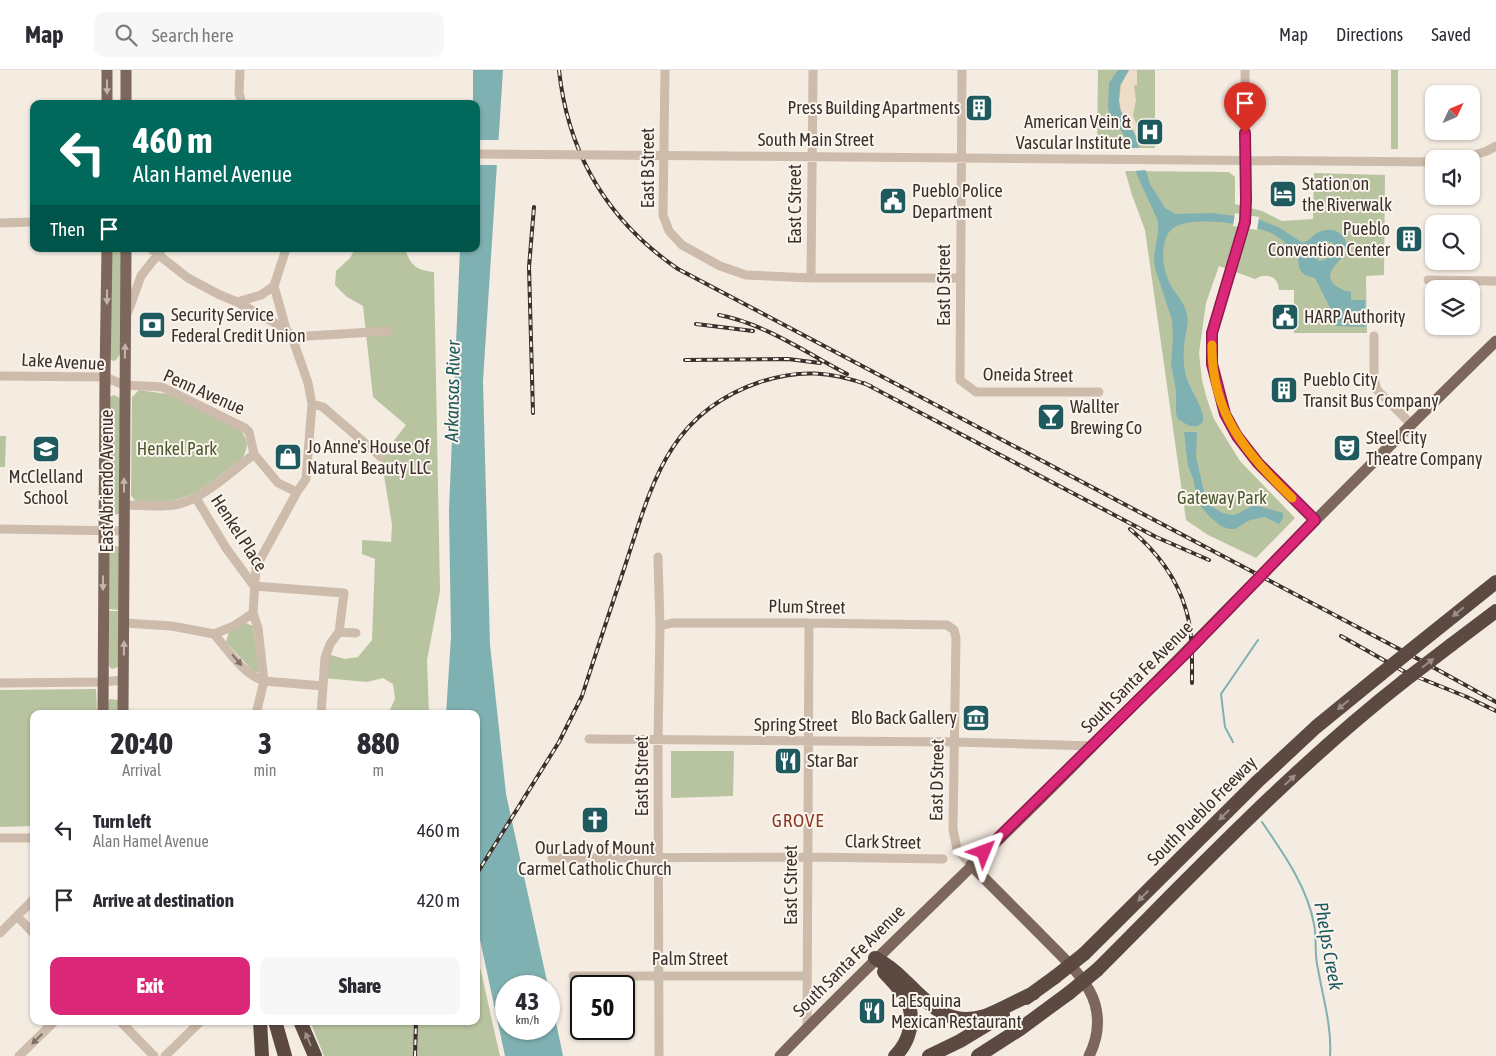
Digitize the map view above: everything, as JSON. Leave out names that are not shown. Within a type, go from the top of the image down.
[{"type":"highway","name":"South Pueblo Freeway","points":[[929,1056],[984,1028],[1034,993],[1084,954],[1258,781],[1316,727],[1496,582]]},
{"type":"highway","points":[[992,1056],[1096,970],[1254,813],[1329,744],[1404,681],[1496,611]]},
{"type":"highway","points":[[875,958],[902,977],[934,1008],[953,1018],[969,1019],[985,1016],[1034,993]]},
{"type":"highway","points":[[875,958],[907,1001],[911,1017],[910,1031],[905,1043],[895,1056]]},
{"type":"highway","points":[[978,1056],[1051,1007]]},
{"type":"highway","points":[[260,1025],[262,1056]]},
{"type":"highway","points":[[276,1025],[285,1056]]},
{"type":"highway","points":[[285,1025],[294,1056]]},
{"type":"highway","points":[[302,1025],[315,1056]]},
{"type":"main road","points":[[107,70],[107,100]]},
{"type":"main road","points":[[126,70],[127,100]]},
{"type":"main road","name":"East Abriendo Avenue","points":[[103,710],[107,252]]},
{"type":"main road","name":"East Abriendo Avenue","points":[[123,710],[126,252]]},
{"type":"main road","name":"South Santa Fe Avenue","points":[[780,1056],[875,958],[1093,746],[1315,520],[1495,344]]},
{"type":"main road","points":[[972,865],[1062,957],[1091,993],[1096,1005],[1098,1022],[1096,1041],[1089,1056]]},
{"type":"street","points":[[240,70],[238,93],[241,100]]},
{"type":"street","name":"East B Street","points":[[665,70],[663,214],[669,231],[682,244],[720,266],[746,276],[960,278]]},
{"type":"street","name":"East C Street","points":[[811,278],[813,70]]},
{"type":"street","name":"East D Street","points":[[960,380],[962,70]]},
{"type":"street","points":[[1245,70],[1245,222],[1212,333],[1212,364],[1225,414],[1237,436],[1284,491],[1315,520]]},
{"type":"street","points":[[1480,153],[1496,146]]},
{"type":"street","name":"South Main Street","points":[[480,154],[1425,162]]},
{"type":"street","points":[[0,222],[30,222]]},
{"type":"street","points":[[126,316],[141,276],[156,252]]},
{"type":"street","points":[[159,252],[188,278],[286,329]]},
{"type":"street","points":[[257,710],[264,681],[258,628],[253,613],[256,567],[306,479],[312,404],[308,382],[292,337],[286,329],[274,286],[285,252]]},
{"type":"street","points":[[1480,281],[1496,281]]},
{"type":"street","points":[[237,302],[261,295],[274,286]]},
{"type":"street","points":[[292,337],[389,331]]},
{"type":"street","points":[[1374,336],[1374,379],[1377,390],[1412,425]]},
{"type":"street","name":"Lake Avenue","points":[[0,376],[105,377],[124,385]]},
{"type":"street","name":"Oneida Street","points":[[960,380],[976,392],[1099,392]]},
{"type":"street","name":"Penn Avenue","points":[[124,385],[162,387],[245,428],[249,432],[254,454],[278,483],[297,492]]},
{"type":"street","points":[[312,404],[323,407],[381,457]]},
{"type":"street","points":[[124,504],[160,506],[180,504],[196,498],[254,454]]},
{"type":"street","name":"Henkel Place","points":[[196,498],[226,548],[254,586]]},
{"type":"street","points":[[0,529],[125,531]]},
{"type":"street","name":"East B Street","points":[[658,557],[660,626],[658,740],[659,1056]]},
{"type":"street","points":[[254,586],[344,593],[339,632],[330,644],[325,658],[320,710]]},
{"type":"street","points":[[124,623],[172,626],[214,634],[234,626],[253,613]]},
{"type":"street","name":"Plum Street","points":[[660,626],[672,623],[809,623],[947,626],[954,630]]},
{"type":"street","name":"East C Street","points":[[807,1028],[809,623]]},
{"type":"street","name":"East D Street","points":[[954,630],[956,638],[954,836],[959,852],[972,865]]},
{"type":"street","points":[[339,632],[356,634]]},
{"type":"street","points":[[214,634],[248,672],[255,677],[264,681],[323,686]]},
{"type":"street","points":[[0,683],[103,682],[123,680]]},
{"type":"street","name":"Spring Street","points":[[589,739],[954,742],[1093,746]]},
{"type":"street","points":[[0,838],[30,838]]},
{"type":"street","name":"Clark Street","points":[[552,858],[808,857],[943,859]]},
{"type":"street","points":[[0,933],[30,903]]},
{"type":"street","points":[[17,916],[30,930]]},
{"type":"street","name":"Palm Street","points":[[635,975],[807,976]]},
{"type":"street","points":[[19,1056],[51,1025]]},
{"type":"street","points":[[124,1025],[154,1056]]},
{"type":"street","points":[[165,1056],[197,1025]]},
{"type":"green space","points":[[1098,70],[1155,70],[1155,148],[1097,148]]},
{"type":"green space","points":[[1391,70],[1398,70],[1398,149],[1391,149]]},
{"type":"green space","name":"Gateway Park","points":[[1125,171],[1229,172],[1235,177],[1235,204],[1262,211],[1282,221],[1313,219],[1314,173],[1385,175],[1384,275],[1366,276],[1367,333],[1294,333],[1294,290],[1279,290],[1276,281],[1271,277],[1263,276],[1255,279],[1219,266],[1206,303],[1199,353],[1202,380],[1214,419],[1240,461],[1295,518],[1256,558],[1208,535],[1186,520],[1145,230]]},
{"type":"green space","points":[[111,252],[122,252],[120,354],[116,360],[110,359]]},
{"type":"green space","points":[[353,252],[406,252],[415,266],[434,272],[440,591],[427,660],[429,710],[390,710],[395,699],[393,684],[383,678],[367,682],[324,678],[327,654],[345,659],[358,657],[372,640],[375,559],[362,554],[362,540],[391,542],[392,525],[381,457],[406,425],[373,397],[363,306],[347,297],[335,285],[336,271],[350,258]]},
{"type":"green space","name":"Henkel Park","points":[[139,390],[167,394],[241,430],[247,444],[242,459],[204,487],[188,496],[168,501],[136,502],[131,495],[132,397]]},
{"type":"green space","points":[[114,395],[120,398],[119,514],[111,515],[109,512],[110,397]]},
{"type":"green space","points":[[0,436],[6,436],[5,467],[0,467]]},
{"type":"green space","points":[[111,545],[119,547],[119,610],[109,609],[109,547]]},
{"type":"green space","points":[[109,611],[119,611],[118,667],[112,669],[109,666]]},
{"type":"green space","points":[[246,623],[253,626],[259,670],[256,674],[226,642],[229,632]]},
{"type":"green space","points":[[96,689],[97,710],[30,710],[30,826],[0,827],[0,690]]},
{"type":"green space","points":[[110,699],[118,700],[118,710],[108,710],[108,701]]},
{"type":"green space","points":[[671,751],[734,751],[733,796],[671,798]]},
{"type":"green space","points":[[480,967],[500,1056],[324,1056],[312,1025],[480,1025]]},
{"type":"shaded area","points":[[1129,70],[1137,70],[1137,85],[1134,86],[1136,100],[1133,115],[1138,128],[1137,137],[1122,114],[1119,101],[1121,85]]},
{"type":"water","points":[[473,70],[503,70],[483,381],[490,645],[506,794],[546,975],[495,975],[495,1009],[480,940],[480,710],[446,710],[451,637],[449,510],[460,252],[480,252],[480,100],[473,100]]},
{"type":"water","points":[[1118,70],[1129,70],[1120,85],[1120,109],[1134,132],[1150,184],[1165,208],[1175,214],[1212,213],[1258,219],[1280,228],[1303,243],[1322,231],[1335,231],[1342,236],[1347,245],[1344,254],[1331,272],[1331,280],[1340,288],[1351,292],[1351,300],[1365,300],[1365,327],[1336,326],[1331,310],[1315,278],[1303,274],[1298,264],[1299,255],[1277,236],[1260,229],[1224,222],[1188,223],[1173,228],[1169,232],[1164,244],[1163,258],[1165,271],[1170,283],[1186,312],[1188,322],[1184,348],[1184,367],[1188,382],[1202,411],[1203,422],[1198,426],[1189,426],[1178,419],[1176,413],[1176,390],[1171,364],[1172,320],[1155,268],[1154,256],[1158,221],[1137,175],[1129,144],[1117,123],[1110,116],[1108,108],[1109,83]],"holes":[[[1326,241],[1333,243],[1334,251],[1326,259],[1319,261],[1315,255],[1316,250]]]},
{"type":"water","points":[[1184,432],[1197,432],[1196,457],[1206,500],[1211,506],[1231,515],[1252,506],[1258,506],[1283,513],[1283,518],[1279,524],[1265,517],[1250,520],[1235,529],[1229,529],[1221,526],[1210,517],[1197,502],[1194,481],[1188,466]]},
{"type":"water","points":[[502,1040],[560,1040],[563,1056],[505,1056]]},
{"type":"pier","points":[[480,140],[501,140],[500,165],[480,165]]},
{"type":"pier","points":[[1128,148],[1142,148],[1148,170],[1133,171]]},
{"type":"pier","points":[[1235,213],[1259,217],[1257,230],[1233,226]]},
{"type":"waterway","name":"Phelps Creek","points":[[1233,742],[1225,727],[1221,694],[1258,640]]},
{"type":"waterway","name":"Phelps Creek","points":[[1262,822],[1293,870],[1311,910],[1315,929],[1317,963],[1328,1023],[1330,1056]]},
{"type":"railway","points":[[559,70],[564,101],[572,130],[582,157],[596,183],[612,207],[631,229],[653,250],[678,269],[1420,660],[1496,702]]},
{"type":"railway","points":[[533,413],[529,267],[534,207]]},
{"type":"railway","points":[[719,315],[768,332],[847,374]]},
{"type":"railway","points":[[696,324],[753,331]]},
{"type":"railway","points":[[685,360],[788,359],[820,363]]},
{"type":"railway","points":[[480,869],[559,742],[582,696],[655,480],[668,455],[684,432],[704,412],[729,395],[775,378],[802,374],[829,375],[871,386]]},
{"type":"railway","points":[[864,383],[1156,537],[1209,560]]},
{"type":"railway","points":[[1130,529],[1164,565],[1182,598],[1191,637],[1192,683]]},
{"type":"railway","points":[[1341,636],[1405,672],[1496,711]]},
{"type":"railway","points":[[415,1056],[416,1025]]},
{"type":"slow traffic","points":[[1212,345],[1212,364],[1225,414],[1247,450],[1292,498]]},
{"type":"place","name":"Press Building Apartments","points":[[979,108]]},
{"type":"place","name":"American Vein & Vascular Institute","points":[[1150,132]]},
{"type":"place","name":"Station on the Riverwalk","points":[[1283,194]]},
{"type":"place","name":"Pueblo Police Department","points":[[893,201]]},
{"type":"place","name":"Pueblo Convention Center","points":[[1409,239]]},
{"type":"place","name":"HARP Authority","points":[[1285,317]]},
{"type":"place","name":"Security Service Federal Credit Union","points":[[152,325]]},
{"type":"place","name":"Pueblo City Transit Bus Company","points":[[1284,390]]},
{"type":"place","name":"Wallter Brewing Co","points":[[1051,417]]},
{"type":"place","name":"Steel City Theatre Company","points":[[1347,448]]},
{"type":"place","name":"McClelland School","points":[[46,449]]},
{"type":"place","name":"Jo Anne's House Of Natural Beauty LLC","points":[[288,457]]},
{"type":"place","name":"Blo Back Gallery","points":[[976,718]]},
{"type":"place","name":"Star Bar","points":[[788,761]]},
{"type":"place","name":"Our Lady of Mount Carmel Catholic Church","points":[[595,820]]},
{"type":"place","name":"La Esquina Mexican Restaurant","points":[[872,1011]]},
{"type":"district","name":"GROVE","points":[[798,820]]},
{"type":"route","points":[[984,852],[1183,656],[1315,520],[1284,491],[1258,463],[1237,436],[1225,414],[1212,364],[1212,333],[1245,222],[1245,133]]},
{"type":"water label","name":"Arkansas River","points":[[452,391]]}]
